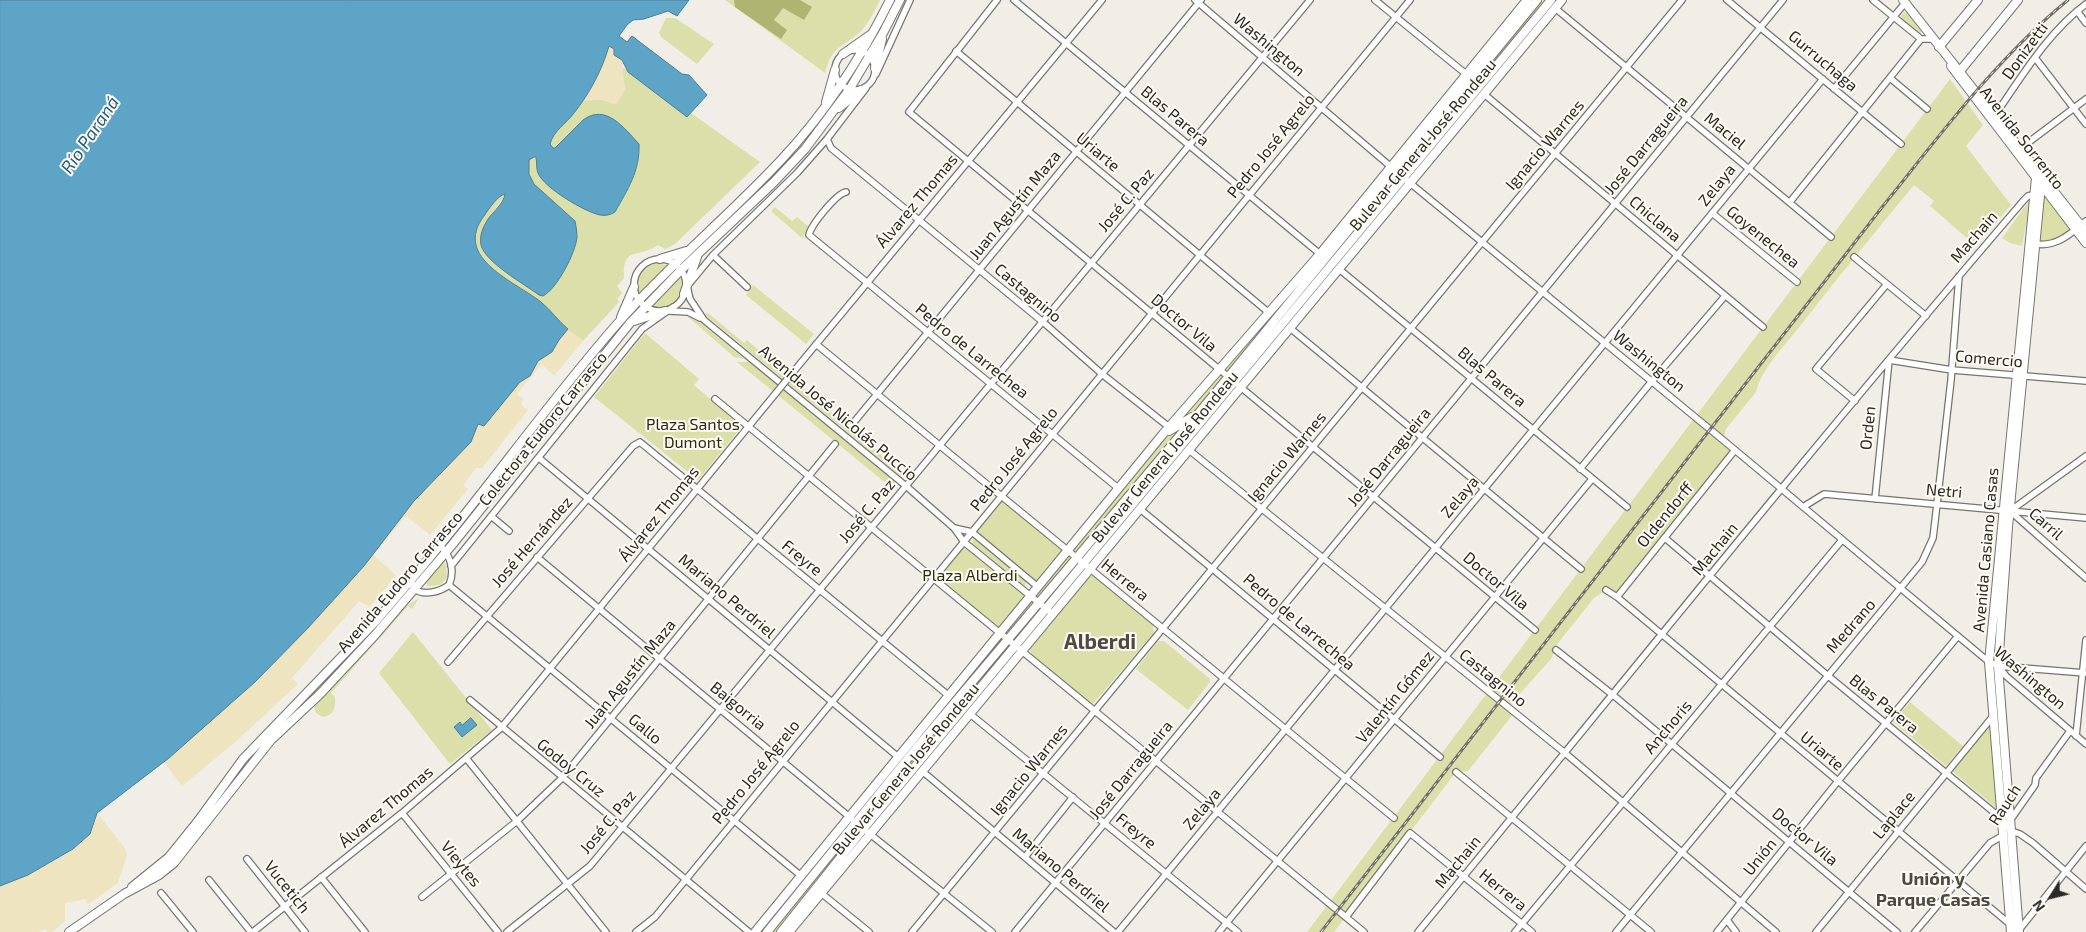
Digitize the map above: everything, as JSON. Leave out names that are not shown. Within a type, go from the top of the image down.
[{"type":"main road","points":[[678,267],[701,251],[790,166],[849,90],[866,54],[873,33],[890,0]]},
{"type":"main road","points":[[678,267],[690,249],[782,159],[883,33],[900,0]]},
{"type":"main road","name":"Bulevar General José Rondeau","points":[[1083,564],[1198,414],[1280,314],[1466,74],[1527,0]]},
{"type":"main road","name":"Bulevar General José Rondeau","points":[[767,932],[853,819],[897,756],[1068,551],[1118,488],[1268,312],[1278,304],[1393,168],[1477,74],[1537,0]]},
{"type":"main road","name":"Bulevar General José Rondeau","points":[[1083,564],[1140,509],[1189,450],[1238,385],[1407,180],[1551,0]]},
{"type":"main road","points":[[1539,14],[1561,0]]},
{"type":"main road","name":"Bulevar General José Rondeau","points":[[781,932],[970,714],[1019,649],[1046,609],[1083,564],[1174,455],[1290,328],[1337,265],[1355,249],[1407,180],[1484,94],[1561,0]]},
{"type":"main road","points":[[1939,47],[1978,0]]},
{"type":"main road","points":[[1957,72],[2018,0]]},
{"type":"main road","name":"Avenida Sorrento","points":[[1904,2],[2041,180],[2082,227],[2086,243]]},
{"type":"main road","points":[[843,54],[873,33]]},
{"type":"main road","points":[[875,68],[883,33]]},
{"type":"main road","points":[[825,107],[835,70]]},
{"type":"main road","points":[[1449,96],[1477,74]]},
{"type":"main road","points":[[831,114],[864,89]]},
{"type":"main road","name":"Avenida Casiano Casas","points":[[2016,930],[2003,836],[2008,824],[1989,662],[2041,180]]},
{"type":"main road","name":"Avenida Casiano Casas","points":[[2020,375],[2036,244],[2038,194]]},
{"type":"main road","points":[[660,259],[690,249]]},
{"type":"main road","points":[[685,287],[701,251]]},
{"type":"main road","name":"Avenida Eudoro Carrasco","points":[[124,894],[159,875],[174,863],[271,740],[320,694],[369,642],[414,589],[619,323],[642,304],[678,267]]},
{"type":"main road","points":[[619,323],[634,287]]},
{"type":"main road","name":"Avenida Eudoro Carrasco","points":[[69,932],[124,894],[169,857],[244,759],[376,621],[411,580],[443,549],[522,457],[630,323],[642,304]]},
{"type":"main road","points":[[630,323],[644,316],[669,311]]},
{"type":"main road","points":[[1242,343],[1280,314]]},
{"type":"main road","points":[[1163,434],[1198,414]]},
{"type":"main road","points":[[1174,455],[1203,432]]},
{"type":"main road","name":"Avenida Casiano Casas","points":[[2006,511],[1998,666],[2016,930]]},
{"type":"main road","name":"Bulevar General José Rondeau","points":[[755,932],[800,875],[918,746],[1008,640],[1046,609]]},
{"type":"main road","name":"Bulevar General José Rondeau","points":[[789,932],[956,719],[1019,649]]},
{"type":"main road","points":[[956,719],[980,702]]},
{"type":"main road","points":[[883,774],[918,746]]},
{"type":"main road","points":[[800,909],[813,903]]},
{"type":"street","name":"Colectora Eudoro Carrasco","points":[[451,566],[642,329],[669,311],[685,287],[713,255],[797,173],[827,139],[874,78],[910,0]]},
{"type":"street","points":[[956,51],[997,0]]},
{"type":"street","name":"Blas Parera","points":[[1014,0],[1320,254]]},
{"type":"street","name":"Álvarez Thomas","points":[[252,932],[402,813],[502,728],[748,426],[1102,0]]},
{"type":"street","name":"José C. Paz","points":[[507,932],[590,866],[1310,0]]},
{"type":"street","points":[[1374,0],[1466,74]]},
{"type":"street","name":"Pedro José Agrelo","points":[[636,932],[655,917],[1410,0]]},
{"type":"street","name":"Ignacio Warnes","points":[[912,932],[1682,0]]},
{"type":"street","name":"Gurruchaga","points":[[1727,0],[1901,144]]},
{"type":"street","name":"José Darragueira","points":[[1015,932],[1783,0]]},
{"type":"street","points":[[1872,0],[1921,39],[1933,39]]},
{"type":"street","name":"Washington","points":[[1198,1],[1407,180],[1605,342],[1989,662],[1998,666],[2086,744]]},
{"type":"street","name":"Juan Agustín Maza","points":[[850,427],[1198,1]]},
{"type":"street","points":[[1834,89],[1904,2]]},
{"type":"street","name":"Donizetti","points":[[1993,118],[2054,34],[2069,16],[2086,4]]},
{"type":"street","name":"Maciel","points":[[1555,8],[1831,237]]},
{"type":"street","points":[[2077,11],[2086,23]]},
{"type":"street","points":[[1790,202],[1921,39]]},
{"type":"street","points":[[864,89],[849,90],[841,85],[836,78],[836,64],[843,54],[849,51],[866,54],[875,68],[874,78]]},
{"type":"street","name":"Uriarte","points":[[956,51],[1268,312]]},
{"type":"street","name":"Doctor Vila","points":[[956,51],[909,112],[1535,630]]},
{"type":"street","points":[[2036,59],[2086,124]]},
{"type":"street","points":[[1890,78],[1927,109]]},
{"type":"street","name":"Zelaya","points":[[1116,932],[1823,79]]},
{"type":"street","name":"Chiclana","points":[[1484,94],[1763,327]]},
{"type":"street","points":[[2018,150],[2086,99]]},
{"type":"street","name":"Castagnino","points":[[827,139],[831,148],[1043,322],[1102,374],[1169,427]]},
{"type":"street","name":"Pedro de Larrechea","points":[[846,192],[839,195],[813,226],[809,235],[1118,488]]},
{"type":"street","name":"Machain","points":[[1418,932],[1781,489],[1959,276],[2024,200],[2038,194]]},
{"type":"street","name":"Goyenechea","points":[[1712,213],[1797,282]]},
{"type":"street","points":[[2036,244],[2046,245],[2054,243],[2082,227]]},
{"type":"street","points":[[713,255],[748,287]]},
{"type":"street","points":[[1854,257],[1926,316]]},
{"type":"street","points":[[642,304],[634,287],[637,273],[641,267],[646,263],[660,259],[678,267]]},
{"type":"street","name":"Blas Parera","points":[[1337,265],[1627,508]]},
{"type":"street","name":"Avenida José Nicolás Puccio","points":[[678,267],[690,299],[704,320],[906,486],[954,528],[964,542],[1046,609]]},
{"type":"street","name":"Medrano","points":[[1616,932],[1922,562],[1933,538],[1952,370],[1959,276]]},
{"type":"street","points":[[1855,401],[1816,369],[1887,284]]},
{"type":"street","points":[[1580,469],[1725,296]]},
{"type":"street","name":"Avenida José Nicolás Puccio","points":[[642,304],[654,310],[669,311],[704,320]]},
{"type":"street","points":[[1290,328],[1581,569]]},
{"type":"street","name":"Herrera","points":[[816,344],[1394,818]]},
{"type":"street","name":"Comercio","points":[[1889,360],[1952,370],[2086,381]]},
{"type":"street","name":"Orden","points":[[1875,499],[1889,360]]},
{"type":"street","points":[[715,399],[1364,932]]},
{"type":"street","name":"Mariano Perdriel","points":[[534,442],[538,457],[897,756]]},
{"type":"street","name":"Freyre","points":[[640,442],[948,695]]},
{"type":"street","name":"José Hernández","points":[[448,662],[633,446],[640,442]]},
{"type":"street","name":"Juan Agustín Maza","points":[[422,897],[517,821],[562,778],[835,444]]},
{"type":"street","name":"Castagnino","points":[[1189,450],[1565,753],[1683,851],[1740,903],[1776,932]]},
{"type":"street","name":"Oldendorff","points":[[1616,597],[1735,450]]},
{"type":"street","points":[[2006,511],[2086,456]]},
{"type":"street","name":"Mariano Perdriel","points":[[522,457],[538,457]]},
{"type":"street","name":"Valentín Gómez","points":[[1219,932],[1592,479]]},
{"type":"street","name":"Netri","points":[[1803,507],[1824,494],[2086,518]]},
{"type":"street","name":"Pedro de Larrechea","points":[[1140,509],[1440,757]]},
{"type":"street","name":"Carril","points":[[2006,511],[2086,578]]},
{"type":"street","points":[[491,516],[509,531]]},
{"type":"street","name":"Avenida José Nicolás Puccio","points":[[954,528],[972,532],[1038,587]]},
{"type":"street","name":"Blas Parera","points":[[1665,538],[2086,889]]},
{"type":"street","name":"Anchoris","points":[[1515,932],[1842,540]]},
{"type":"street","points":[[411,580],[414,589],[422,593],[439,590],[449,585],[452,580],[451,566],[443,549]]},
{"type":"street","name":"Baigorria","points":[[537,557],[784,760],[867,831],[992,932]]},
{"type":"street","name":"Gallo","points":[[449,585],[800,875]]},
{"type":"street","name":"Uriarte","points":[[1606,590],[2016,930]]},
{"type":"street","name":"Unión","points":[[1716,932],[1958,636]]},
{"type":"street","points":[[2076,736],[2086,640]]},
{"type":"street","name":"Doctor Vila","points":[[1556,650],[1613,695],[1897,932]]},
{"type":"street","points":[[1998,666],[2084,673]]},
{"type":"street","name":"Godoy Cruz","points":[[470,700],[748,932]]},
{"type":"street","name":"Freyre","points":[[970,714],[1238,932]]},
{"type":"street","name":"Laplace","points":[[1816,932],[1994,715]]},
{"type":"street","name":"Rauch","points":[[2008,824],[2035,785],[2036,778],[2070,731]]},
{"type":"street","points":[[466,758],[606,932]]},
{"type":"street","name":"Mariano Perdriel","points":[[922,771],[1116,932]]},
{"type":"street","points":[[1456,772],[1652,932]]},
{"type":"street","points":[[1025,857],[1073,797]]},
{"type":"street","name":"Vieytes","points":[[402,813],[498,932]]},
{"type":"street","name":"Herrera","points":[[1346,917],[1410,833],[1532,932]]},
{"type":"street","name":"Rauch","points":[[1915,932],[1990,843],[2003,836]]},
{"type":"street","points":[[2016,930],[2086,846]]},
{"type":"street","name":"Vucetich","points":[[246,859],[305,932]]},
{"type":"street","points":[[322,878],[366,932]]},
{"type":"street","points":[[209,880],[252,932]]},
{"type":"street","points":[[161,892],[193,932]]},
{"type":"street","points":[[821,893],[869,932]]},
{"type":"street","points":[[1727,920],[1736,932]]},
{"type":"green space","points":[[725,0],[880,0],[863,29],[834,53],[825,73]]},
{"type":"green space","points":[[734,0],[800,0],[812,7],[804,20],[783,8],[774,20],[787,30],[781,39],[735,7]]},
{"type":"green space","points":[[1527,0],[1562,0],[789,932],[755,932],[1037,587],[972,532],[1001,496],[1067,550]]},
{"type":"green space","points":[[1905,12],[1908,13],[1921,30],[1921,33],[1917,33],[1903,21],[1901,16]]},
{"type":"green space","points":[[666,18],[675,18],[714,44],[697,64],[661,37],[659,33]]},
{"type":"green space","points":[[624,68],[687,117],[691,113],[760,162],[675,244],[665,249],[658,245],[629,257],[624,268],[624,278],[617,286],[622,293],[617,299],[619,302],[583,341],[565,328],[543,304],[491,267],[481,256],[476,244],[476,231],[494,203],[505,194],[483,228],[481,241],[485,251],[511,276],[539,295],[547,294],[561,276],[549,197],[533,182],[529,173],[529,160],[534,156],[536,157],[537,165],[550,186],[578,206],[602,215],[615,212],[629,187],[638,163],[639,144],[587,117],[559,146],[553,148],[550,144],[555,132],[574,113],[593,85]]},
{"type":"green space","points":[[1950,79],[1983,125],[1966,146],[2011,205],[1976,246],[1930,206],[1934,201],[1914,185],[1769,365],[1763,374],[1756,392],[1726,429],[1723,440],[1735,450],[1617,597],[1606,590],[1594,598],[1558,643],[1551,659],[1508,707],[1514,713],[1468,771],[1456,772],[1334,932],[1307,932]]},
{"type":"green space","points":[[2041,185],[2076,229],[2054,243],[2036,244]]},
{"type":"green space","points":[[2031,198],[2022,246],[2010,243],[2002,238]]},
{"type":"green space","points":[[775,207],[792,221],[797,217],[809,227],[802,238],[771,211]]},
{"type":"green space","points":[[656,263],[667,265],[639,294],[637,283],[642,270]]},
{"type":"green space","points":[[680,277],[681,291],[675,302],[665,307],[651,306]]},
{"type":"green space","points":[[753,285],[814,334],[806,344],[746,295]]},
{"type":"green space","points":[[708,313],[744,343],[747,340],[905,475],[901,476],[704,314]]},
{"type":"green space","points":[[686,315],[701,323],[744,359],[734,357]]},
{"type":"green space","name":"Plaza Santos Dumont","points":[[645,333],[699,379],[694,385],[741,425],[741,428],[698,480],[594,397]]},
{"type":"green space","points":[[737,362],[750,362],[895,482],[895,487],[892,488]]},
{"type":"green space","points":[[974,539],[1026,581],[1025,586],[972,545],[971,543]]},
{"type":"green space","name":"Plaza Alberdi","points":[[963,548],[971,550],[1024,594],[1025,599],[1000,629],[939,579],[938,576]]},
{"type":"green space","points":[[441,563],[444,563],[446,566],[447,578],[440,585],[428,586],[425,582]]},
{"type":"green space","name":"Plaza Alberdi","points":[[1092,576],[1153,625],[1154,633],[1092,705],[1032,656],[1029,647],[1088,577]]},
{"type":"green space","points":[[419,598],[412,609],[408,606],[331,693],[335,697],[335,707],[332,712],[323,717],[316,713],[314,706],[404,608]]},
{"type":"green space","points":[[413,632],[492,730],[450,764],[379,673]]},
{"type":"green space","points":[[1158,641],[1164,641],[1210,679],[1210,682],[1188,710],[1136,669]]},
{"type":"green space","points":[[1910,702],[1963,746],[1946,766],[1893,722]]},
{"type":"green space","points":[[1991,722],[1996,808],[1951,770]]},
{"type":"sand","points":[[609,46],[615,50],[621,60],[626,89],[617,103],[612,104],[603,100],[582,101],[593,85]]},
{"type":"sand","points":[[542,303],[557,321],[583,341],[554,376],[542,364],[517,394],[523,399],[521,405],[528,410],[482,468],[476,468],[463,485],[468,489],[430,535],[406,516],[373,555],[396,575],[370,607],[359,601],[292,678],[298,684],[234,743],[182,786],[164,762],[143,777]]},
{"type":"sand","points":[[137,782],[97,813],[89,803]]},
{"type":"sand","points":[[97,813],[125,848],[127,855],[118,883],[90,903],[87,904],[86,899],[65,903],[65,921],[52,932],[47,932],[45,929],[39,932],[0,932],[0,886],[72,851],[89,835]]},
{"type":"water","name":"Río Paraná","points":[[0,0],[689,0],[677,16],[668,11],[644,19],[633,20],[619,36],[627,42],[632,36],[682,74],[689,75],[707,95],[687,117],[628,72],[622,60],[614,55],[614,49],[609,46],[603,64],[590,89],[574,113],[554,135],[550,144],[555,148],[583,120],[591,115],[607,116],[627,131],[639,144],[638,163],[632,180],[615,212],[608,215],[593,213],[556,192],[538,173],[536,157],[529,160],[529,174],[534,184],[575,221],[577,231],[576,244],[565,270],[554,286],[543,296],[515,279],[497,265],[484,252],[481,245],[481,235],[485,225],[505,194],[499,197],[491,206],[476,231],[476,244],[481,256],[491,267],[541,302],[568,329],[552,352],[538,361],[530,376],[520,382],[484,426],[478,424],[471,442],[414,501],[364,566],[308,628],[255,682],[169,758],[97,813],[90,834],[73,849],[28,875],[0,886]]},
{"type":"water","points":[[471,718],[477,725],[462,737],[454,727],[460,722],[462,725]]},
{"type":"railway","points":[[1321,932],[1926,152],[1993,72],[2068,0]]},
{"type":"district","name":"Alberdi","points":[[1100,642]]},
{"type":"district","name":"Unión y Parque Casas","points":[[1933,890]]}]
